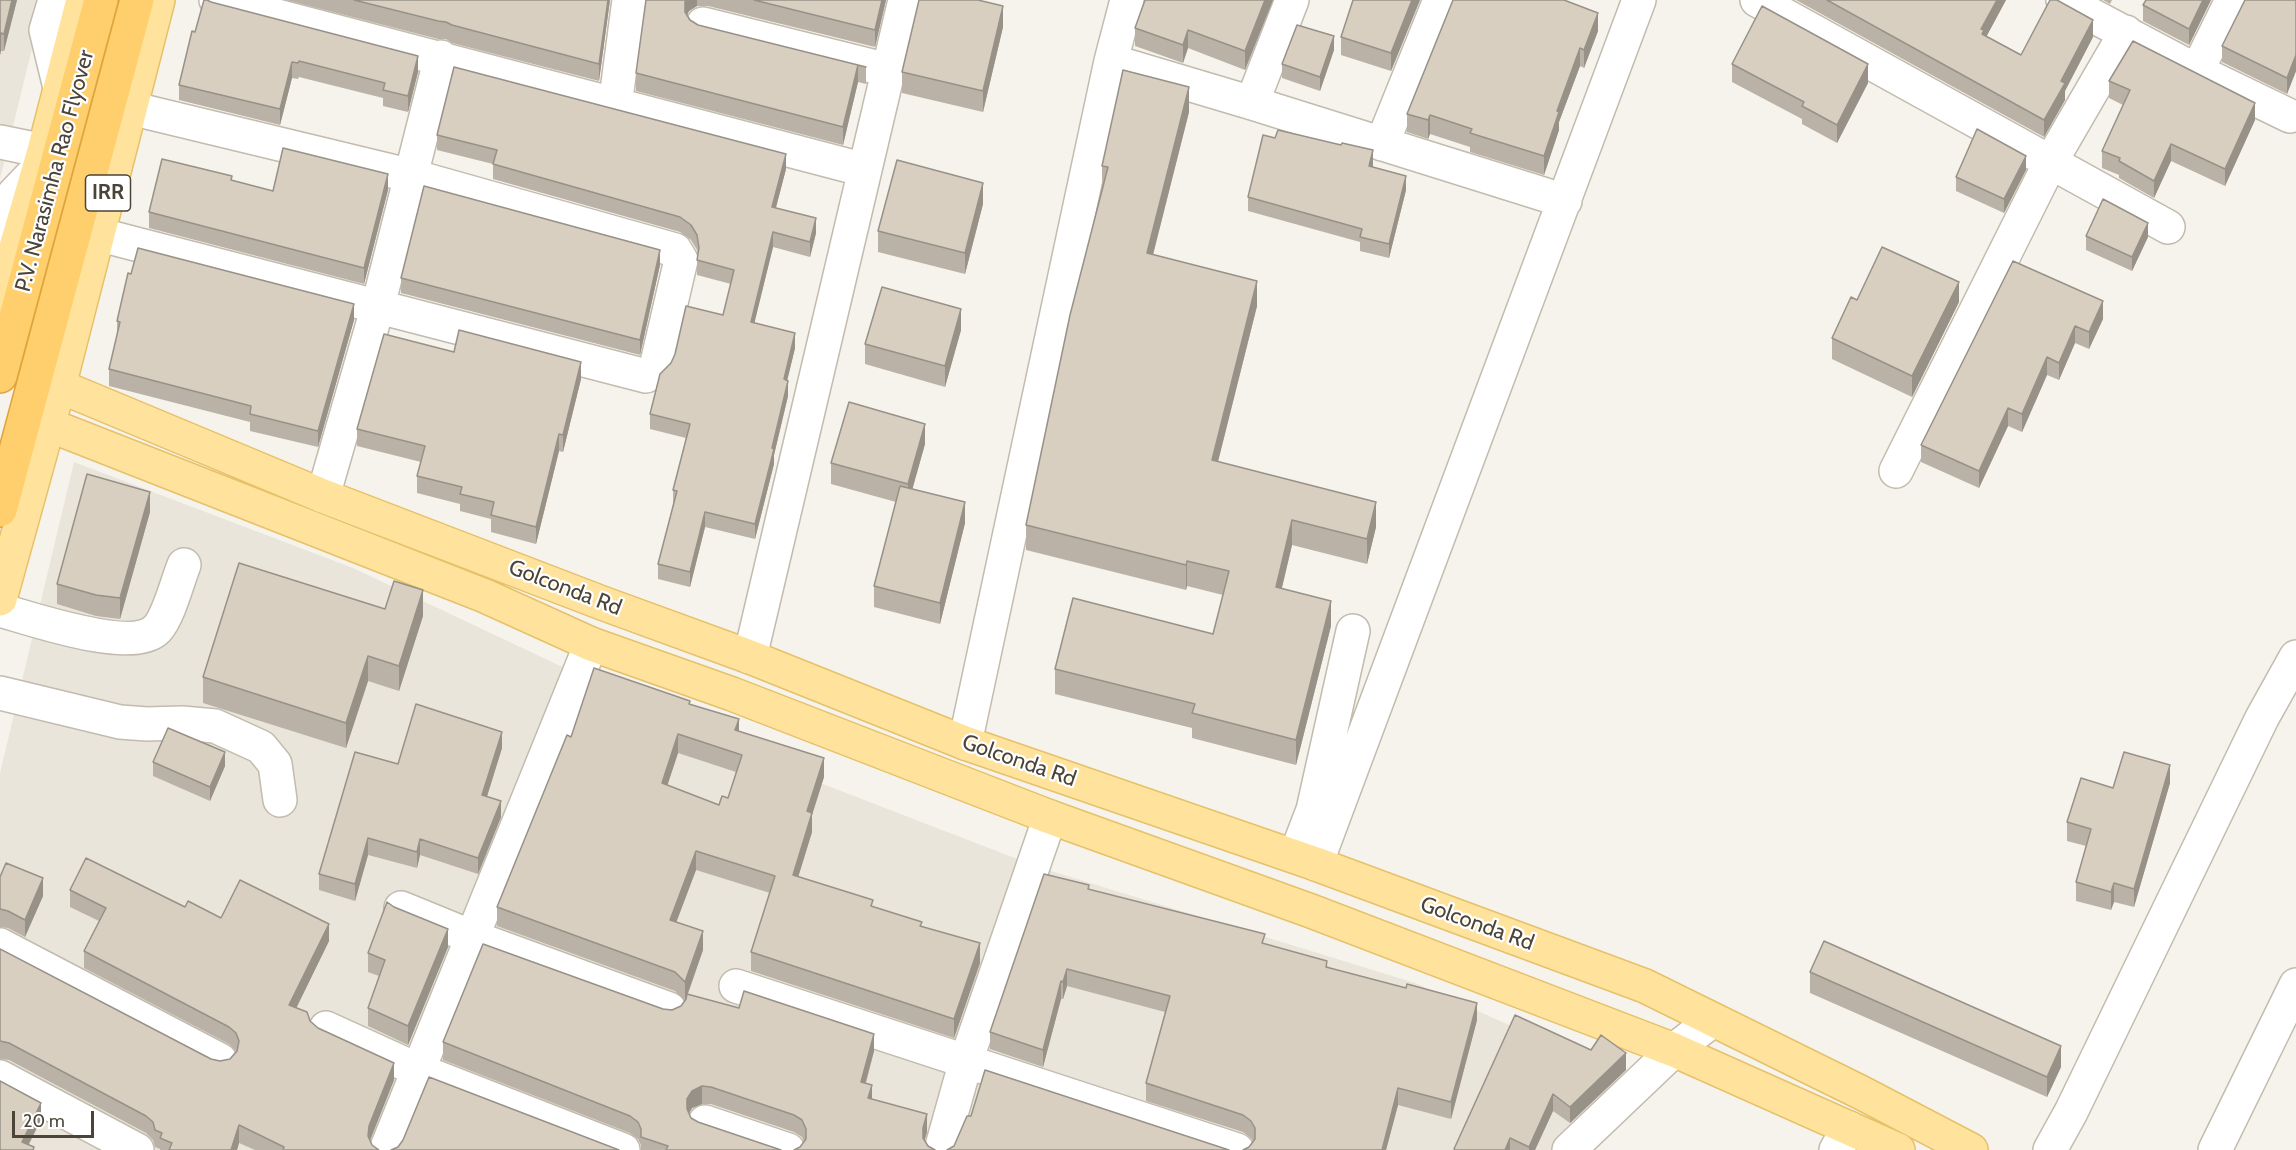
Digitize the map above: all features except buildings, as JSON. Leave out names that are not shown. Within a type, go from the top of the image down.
[{"type":"highway","name":"P.V. Narasimha Rao Flyover","points":[[0,376],[100,0]]},
{"type":"highway","name":"P.V. Narasimha Rao Flyover","points":[[0,510],[137,0]]},
{"type":"main road","points":[[0,302],[41,160],[83,0]]},
{"type":"main road","name":"IRR","points":[[59,386],[158,0]]},
{"type":"main road","points":[[0,599],[59,386]]},
{"type":"main road","name":"Golconda Rd","points":[[59,386],[323,496],[750,657],[965,743],[1306,861],[1645,986],[1862,1093],[1971,1150]]},
{"type":"main road","name":"Golconda Rd","points":[[49,426],[485,597],[591,644],[732,694],[1050,817],[1311,911],[1674,1050],[1843,1139],[1898,1150]]},
{"type":"street","points":[[55,0],[46,30],[60,88]]},
{"type":"street","points":[[216,0],[441,57],[615,106],[865,170]]},
{"type":"street","points":[[615,106],[629,0]]},
{"type":"street","points":[[750,657],[905,0]]},
{"type":"street","points":[[965,743],[1111,61],[1127,0]]},
{"type":"street","points":[[1252,103],[1292,0]]},
{"type":"street","points":[[1382,144],[1440,0]]},
{"type":"street","points":[[1306,861],[1565,201],[1639,0]]},
{"type":"street","points":[[1757,0],[2168,227]]},
{"type":"street","points":[[2062,0],[2197,71],[2290,116]]},
{"type":"street","points":[[2197,71],[2232,0]]},
{"type":"street","points":[[703,24],[888,70]]},
{"type":"street","points":[[1896,471],[2050,163],[2126,32]]},
{"type":"street","points":[[323,496],[378,306],[441,57]]},
{"type":"street","points":[[1111,61],[1565,201]]},
{"type":"street","points":[[97,234],[646,376],[654,371],[657,363],[681,260],[675,250],[412,176],[130,108]]},
{"type":"street","points":[[0,142],[41,160],[14,194],[0,229]]},
{"type":"street","points":[[0,610],[62,627],[121,639],[146,636],[157,629],[163,620],[184,564]]},
{"type":"street","points":[[1306,861],[1313,810],[1353,631]]},
{"type":"street","points":[[386,1150],[591,644]]},
{"type":"street","points":[[2050,1150],[2072,1113],[2262,718],[2296,657]]},
{"type":"street","points":[[0,693],[120,722],[215,726],[261,747],[275,764],[280,800]]},
{"type":"street","points":[[941,1150],[966,1061],[1050,817]]},
{"type":"street","points":[[401,908],[472,937],[669,1009]]},
{"type":"street","points":[[0,945],[220,1060]]},
{"type":"street","points":[[2215,1150],[2296,985]]},
{"type":"street","points":[[736,986],[1237,1150]]},
{"type":"street","points":[[1569,1150],[1674,1050],[1713,1020]]},
{"type":"street","points":[[326,1028],[418,1070],[623,1150]]},
{"type":"street","points":[[0,1077],[137,1150]]},
{"type":"street","points":[[705,1122],[788,1150]]},
{"type":"shaded area","points":[[0,0],[44,0],[0,179]]},
{"type":"shaded area","points":[[74,462],[353,568],[753,757],[1038,867],[1415,983],[1637,1082],[1585,1150],[0,1150],[0,773]]}]
